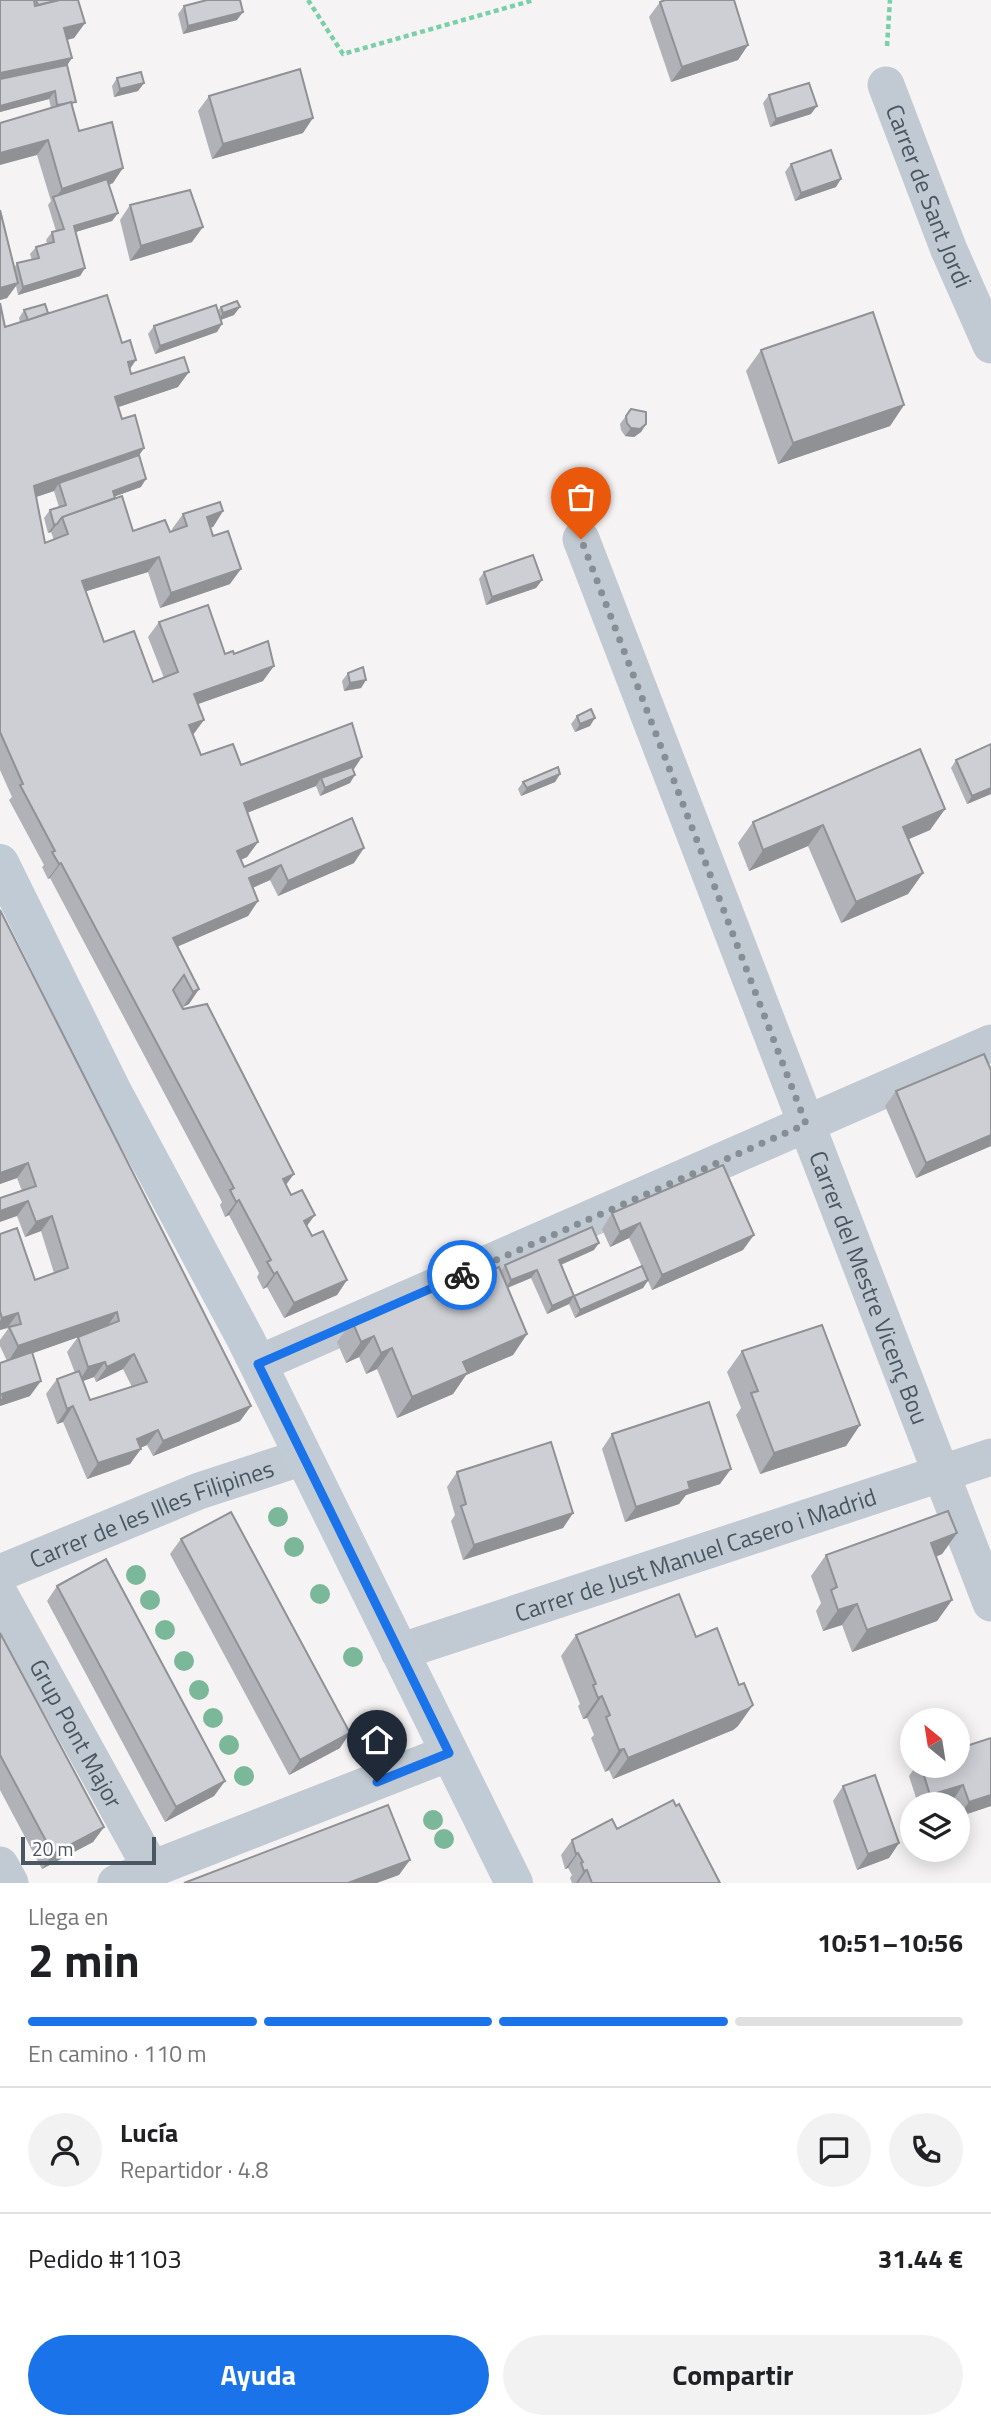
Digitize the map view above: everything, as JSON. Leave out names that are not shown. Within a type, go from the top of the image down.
[{"type":"street","name":"Carrer de Sant Jordi","points":[[886,85],[949,250],[991,345]]},
{"type":"street","name":"Carrer del Mestre Vicenç Bou","points":[[581,539],[991,1603]]},
{"type":"street","points":[[0,863],[112,1090],[258,1364],[449,1753],[508,1881]]},
{"type":"street","points":[[258,1364],[991,1043]]},
{"type":"street","name":"Carrer de les Illes Filipines","points":[[0,1573],[199,1491],[303,1457]]},
{"type":"street","name":"Carrer de Just Manuel Casero i Madrid","points":[[399,1652],[991,1457]]},
{"type":"street","name":"Grup Pont Major","points":[[0,1595],[152,1870]]},
{"type":"street","points":[[116,1883],[449,1753]]},
{"type":"street","points":[[0,1865],[10,1883]]},
{"type":"path","points":[[308,0],[343,54],[534,0]]},
{"type":"building","points":[[0,0],[34,0],[35,6],[59,0],[78,0],[85,23],[64,28],[72,58],[0,73]]},
{"type":"building","points":[[36,0],[59,0],[38,5]]},
{"type":"building","points":[[207,0],[240,0],[243,12],[188,26],[184,6]]},
{"type":"building","points":[[734,0],[748,45],[682,67],[660,2]]},
{"type":"building","points":[[67,65],[76,102],[57,105],[55,91],[0,106],[0,79]]},
{"type":"building","points":[[300,69],[313,118],[223,144],[209,96]]},
{"type":"building","points":[[141,72],[144,83],[120,89],[117,78]]},
{"type":"building","points":[[809,83],[817,106],[776,119],[769,95]]},
{"type":"building","points":[[71,102],[79,131],[112,122],[123,168],[62,189],[48,140],[0,153],[0,123]]},
{"type":"building","points":[[831,150],[841,179],[801,193],[791,164]]},
{"type":"building","points":[[107,179],[118,213],[74,226],[85,268],[23,287],[17,263],[39,258],[36,247],[54,242],[52,232],[64,229],[53,197]]},
{"type":"building","points":[[190,190],[203,227],[141,246],[130,205]]},
{"type":"building","points":[[0,210],[18,283],[0,288]]},
{"type":"building","points":[[107,295],[122,343],[130,340],[136,360],[128,362],[131,374],[184,357],[189,372],[115,397],[122,419],[135,415],[144,448],[34,486],[45,543],[68,534],[62,517],[122,496],[133,531],[165,520],[170,532],[187,526],[183,514],[220,502],[223,511],[207,517],[213,536],[228,531],[241,569],[171,593],[159,557],[82,581],[104,642],[134,631],[153,682],[178,672],[159,622],[208,605],[225,654],[233,651],[234,654],[268,641],[274,666],[194,694],[204,720],[189,725],[201,755],[233,744],[241,765],[352,723],[362,757],[244,803],[258,842],[237,851],[244,867],[352,818],[364,848],[288,881],[281,865],[249,878],[258,901],[173,938],[199,989],[193,992],[184,975],[173,990],[183,1009],[207,1004],[294,1174],[283,1179],[291,1195],[302,1190],[315,1215],[304,1221],[312,1236],[323,1231],[347,1280],[294,1303],[277,1272],[274,1274],[267,1262],[271,1260],[239,1200],[236,1202],[230,1190],[234,1188],[61,863],[59,864],[52,852],[55,851],[20,785],[23,784],[0,732],[0,303],[5,327]]},
{"type":"building","points":[[237,301],[240,307],[223,313],[221,307]]},
{"type":"building","points":[[45,304],[48,313],[28,320],[24,310]]},
{"type":"building","points":[[216,305],[222,324],[160,346],[154,326]]},
{"type":"building","points":[[873,312],[904,405],[793,443],[761,350]]},
{"type":"building","points":[[631,409],[646,412],[646,424],[640,429],[631,428],[627,423],[626,416]]},
{"type":"building","points":[[139,455],[146,479],[113,491],[115,498],[62,517],[54,525],[50,510],[66,505],[59,483]]},
{"type":"building","points":[[533,555],[542,580],[492,597],[484,572]]},
{"type":"building","points":[[363,667],[366,680],[350,683],[348,673]]},
{"type":"building","points":[[591,709],[595,718],[580,724],[577,716]]},
{"type":"building","points":[[991,744],[991,788],[972,796],[956,760]]},
{"type":"building","points":[[920,749],[945,809],[903,827],[923,873],[856,902],[823,825],[763,850],[753,822]]},
{"type":"building","points":[[352,767],[355,775],[325,788],[321,778]]},
{"type":"building","points":[[558,767],[560,774],[527,788],[523,782]]},
{"type":"building","points":[[0,910],[251,1406],[163,1441],[158,1430],[137,1439],[141,1449],[98,1463],[73,1406],[67,1409],[57,1379],[79,1371],[90,1400],[147,1382],[134,1354],[107,1367],[105,1362],[88,1367],[78,1337],[119,1321],[117,1312],[18,1346],[9,1327],[21,1324],[18,1313],[2,1318],[0,1311],[0,1234],[17,1228],[35,1280],[68,1268],[52,1216],[36,1222],[28,1201],[0,1211],[0,1198],[36,1186],[28,1163],[0,1173]]},
{"type":"building","points":[[984,1054],[991,1070],[991,1135],[926,1163],[896,1091]]},
{"type":"building","points":[[723,1165],[754,1235],[662,1275],[640,1223],[620,1232],[612,1213]]},
{"type":"building","points":[[592,1227],[599,1243],[559,1260],[574,1296],[552,1306],[537,1270],[511,1280],[505,1265]]},
{"type":"building","points":[[642,1266],[648,1280],[580,1310],[574,1296]]},
{"type":"building","points":[[499,1267],[527,1334],[463,1362],[468,1373],[412,1397],[392,1348],[381,1353],[374,1336],[361,1342],[352,1321],[460,1275],[463,1282]]},
{"type":"building","points":[[822,1325],[860,1425],[774,1453],[751,1393],[758,1391],[742,1351]]},
{"type":"building","points":[[32,1352],[41,1381],[2,1394],[3,1399],[0,1400],[0,1363]]},
{"type":"building","points":[[709,1402],[731,1469],[688,1482],[690,1489],[636,1507],[612,1434]]},
{"type":"building","points":[[551,1442],[573,1513],[474,1545],[461,1506],[466,1504],[457,1472]]},
{"type":"building","points":[[948,1511],[957,1533],[931,1543],[952,1600],[867,1630],[857,1604],[838,1610],[831,1590],[837,1587],[826,1555]]},
{"type":"building","points":[[231,1512],[350,1733],[300,1760],[181,1539]]},
{"type":"building","points":[[106,1559],[225,1781],[176,1807],[57,1586]]},
{"type":"building","points":[[679,1594],[696,1637],[717,1628],[739,1685],[744,1683],[753,1705],[628,1758],[624,1749],[619,1750],[606,1717],[610,1715],[602,1696],[598,1698],[593,1685],[596,1684],[576,1635]]},
{"type":"building","points":[[0,1633],[104,1827],[53,1854],[0,1755]]},
{"type":"building","points":[[991,1738],[991,1795],[970,1802],[970,1792],[965,1792],[963,1785],[940,1792],[929,1792],[925,1778],[970,1778],[970,1745]]},
{"type":"building","points":[[875,1775],[899,1843],[868,1854],[843,1786]]},
{"type":"building","points":[[673,1800],[676,1806],[679,1804],[720,1883],[592,1883],[587,1870],[584,1871],[583,1862],[578,1853],[576,1854],[572,1840],[612,1819],[617,1829]]},
{"type":"building","points":[[388,1805],[410,1860],[348,1883],[184,1883]]},
{"type":"way so far","points":[[462,1275],[806,1124],[581,539]]},
{"type":"route","points":[[377,1782],[449,1753],[258,1364],[462,1275]]}]
